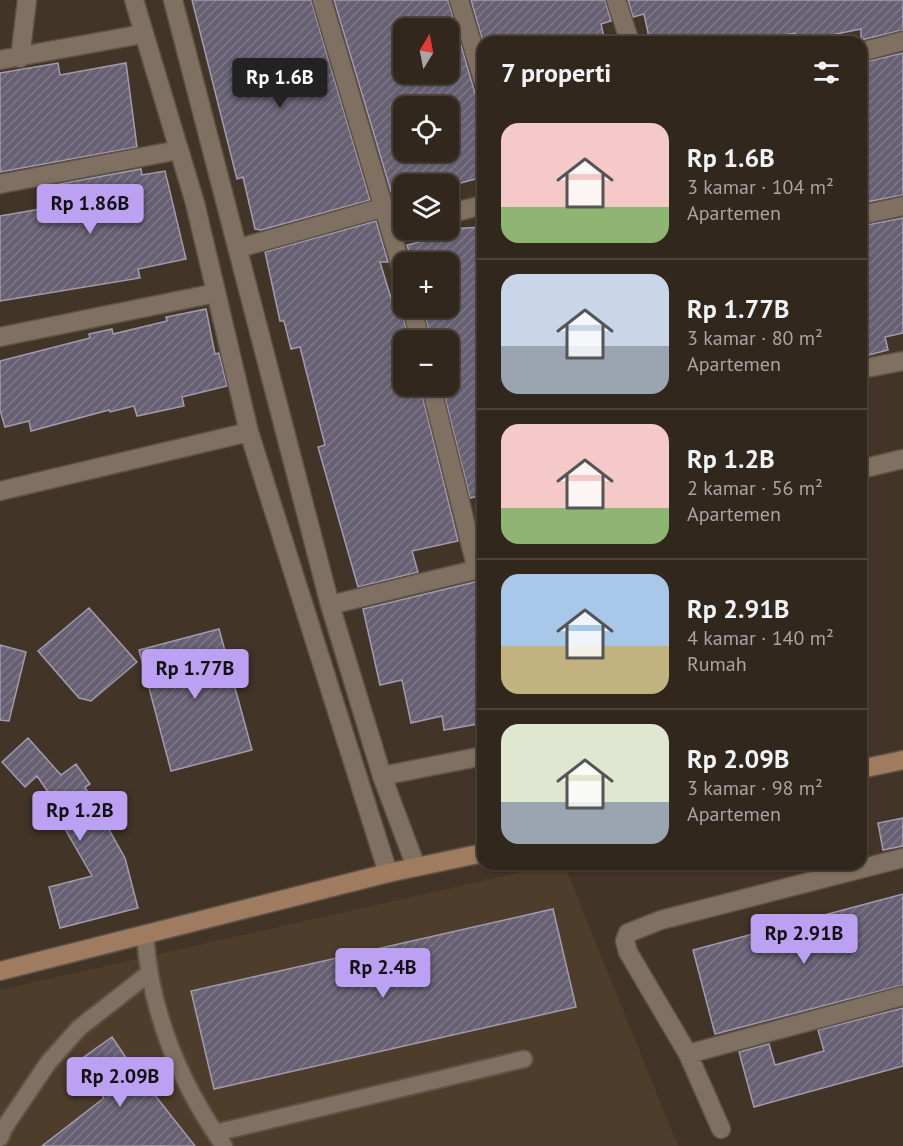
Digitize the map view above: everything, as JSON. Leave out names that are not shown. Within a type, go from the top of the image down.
[{"type":"street","points":[[20,58],[27,0]]},
{"type":"street","points":[[134,0],[179,150],[249,432],[388,873]]},
{"type":"street","points":[[173,0],[330,605],[382,776],[416,867]]},
{"type":"street","points":[[322,0],[385,207],[393,220]]},
{"type":"street","points":[[459,0],[477,60]]},
{"type":"street","points":[[616,0],[628,36]]},
{"type":"street","points":[[0,60],[143,34]]},
{"type":"street","points":[[867,50],[903,41]]},
{"type":"street","points":[[0,184],[179,150]]},
{"type":"street","points":[[867,214],[903,206]]},
{"type":"street","points":[[239,248],[385,207]]},
{"type":"street","points":[[459,211],[477,207]]},
{"type":"street","points":[[0,337],[216,293]]},
{"type":"street","points":[[867,368],[903,361]]},
{"type":"street","points":[[434,396],[474,520],[477,544]]},
{"type":"street","points":[[0,491],[249,432]]},
{"type":"street","points":[[867,468],[903,459]]},
{"type":"street","points":[[330,605],[477,570]]},
{"type":"street","points":[[382,776],[477,757]]},
{"type":"street","points":[[867,768],[903,760]]},
{"type":"street","points":[[0,971],[388,873],[477,854]]},
{"type":"street","points":[[867,867],[903,858]]},
{"type":"street","points":[[721,1129],[688,1054],[628,952],[625,940],[628,933],[661,920],[856,870]]},
{"type":"street","points":[[688,1054],[903,996]]},
{"type":"lane","points":[[145,934],[148,974],[170,1047],[194,1100],[219,1139],[524,1059]]},
{"type":"lane","points":[[0,1138],[4,1128],[48,1063],[80,1028],[148,974]]},
{"type":"shaded area","points":[[530,870],[566,870],[678,1146],[0,1146],[0,990]]},
{"type":"building","points":[[192,0],[311,0],[370,200],[261,230],[255,229],[243,177],[237,179]]},
{"type":"building","points":[[334,0],[448,0],[453,18],[393,18],[393,84],[459,84],[459,38],[477,100],[477,179],[459,183],[459,174],[393,174],[393,198]]},
{"type":"building","points":[[471,0],[605,0],[611,21],[601,24],[604,36],[481,36]]},
{"type":"building","points":[[628,0],[903,0],[903,30],[867,39],[867,36],[861,36],[861,29],[827,36],[796,36],[795,33],[778,36],[649,36],[644,14],[633,17]]},
{"type":"building","points":[[903,53],[903,195],[867,202],[867,62]]},
{"type":"building","points":[[58,63],[60,75],[126,63],[137,147],[0,172],[0,73]]},
{"type":"building","points":[[141,169],[142,175],[165,171],[186,259],[138,269],[140,278],[0,301],[0,216],[46,208],[43,187]]},
{"type":"building","points":[[903,218],[903,333],[885,337],[888,350],[867,355],[867,225]]},
{"type":"building","points":[[376,221],[388,262],[380,262],[393,305],[393,318],[404,318],[406,330],[393,330],[393,396],[422,396],[458,541],[412,551],[418,572],[358,587],[318,447],[325,445],[300,347],[291,349],[284,321],[280,321],[265,252]]},
{"type":"building","points":[[477,227],[477,496],[470,498],[444,396],[459,396],[459,330],[428,330],[426,318],[459,318],[459,252],[409,252],[407,245],[428,240],[459,240],[459,228]]},
{"type":"building","points":[[206,309],[215,354],[219,353],[227,386],[182,397],[184,406],[137,416],[134,406],[110,412],[109,410],[31,431],[29,421],[5,427],[0,410],[0,361],[90,338],[89,334],[112,329],[113,334],[167,321],[166,317]]},
{"type":"building","points":[[477,581],[477,724],[444,730],[442,716],[411,723],[402,680],[380,685],[363,609]]},
{"type":"building","points":[[89,608],[137,662],[91,701],[79,698],[38,651]]},
{"type":"building","points":[[219,629],[252,750],[171,771],[139,650]]},
{"type":"building","points":[[0,645],[26,652],[9,721],[0,720]]},
{"type":"building","points":[[28,738],[61,775],[76,764],[90,784],[85,787],[125,858],[138,908],[60,928],[49,887],[92,876],[65,829],[71,825],[37,776],[25,787],[2,762]]},
{"type":"building","points":[[903,818],[903,846],[883,850],[878,823]]},
{"type":"building","points":[[903,894],[903,985],[715,1034],[693,950]]},
{"type":"building","points":[[553,909],[576,1007],[214,1089],[191,991]]},
{"type":"building","points":[[903,1008],[903,1066],[754,1107],[739,1052],[769,1044],[775,1065],[824,1051],[818,1030]]},
{"type":"building","points":[[112,1037],[131,1065],[195,1146],[42,1146],[104,1098],[77,1062]]}]
